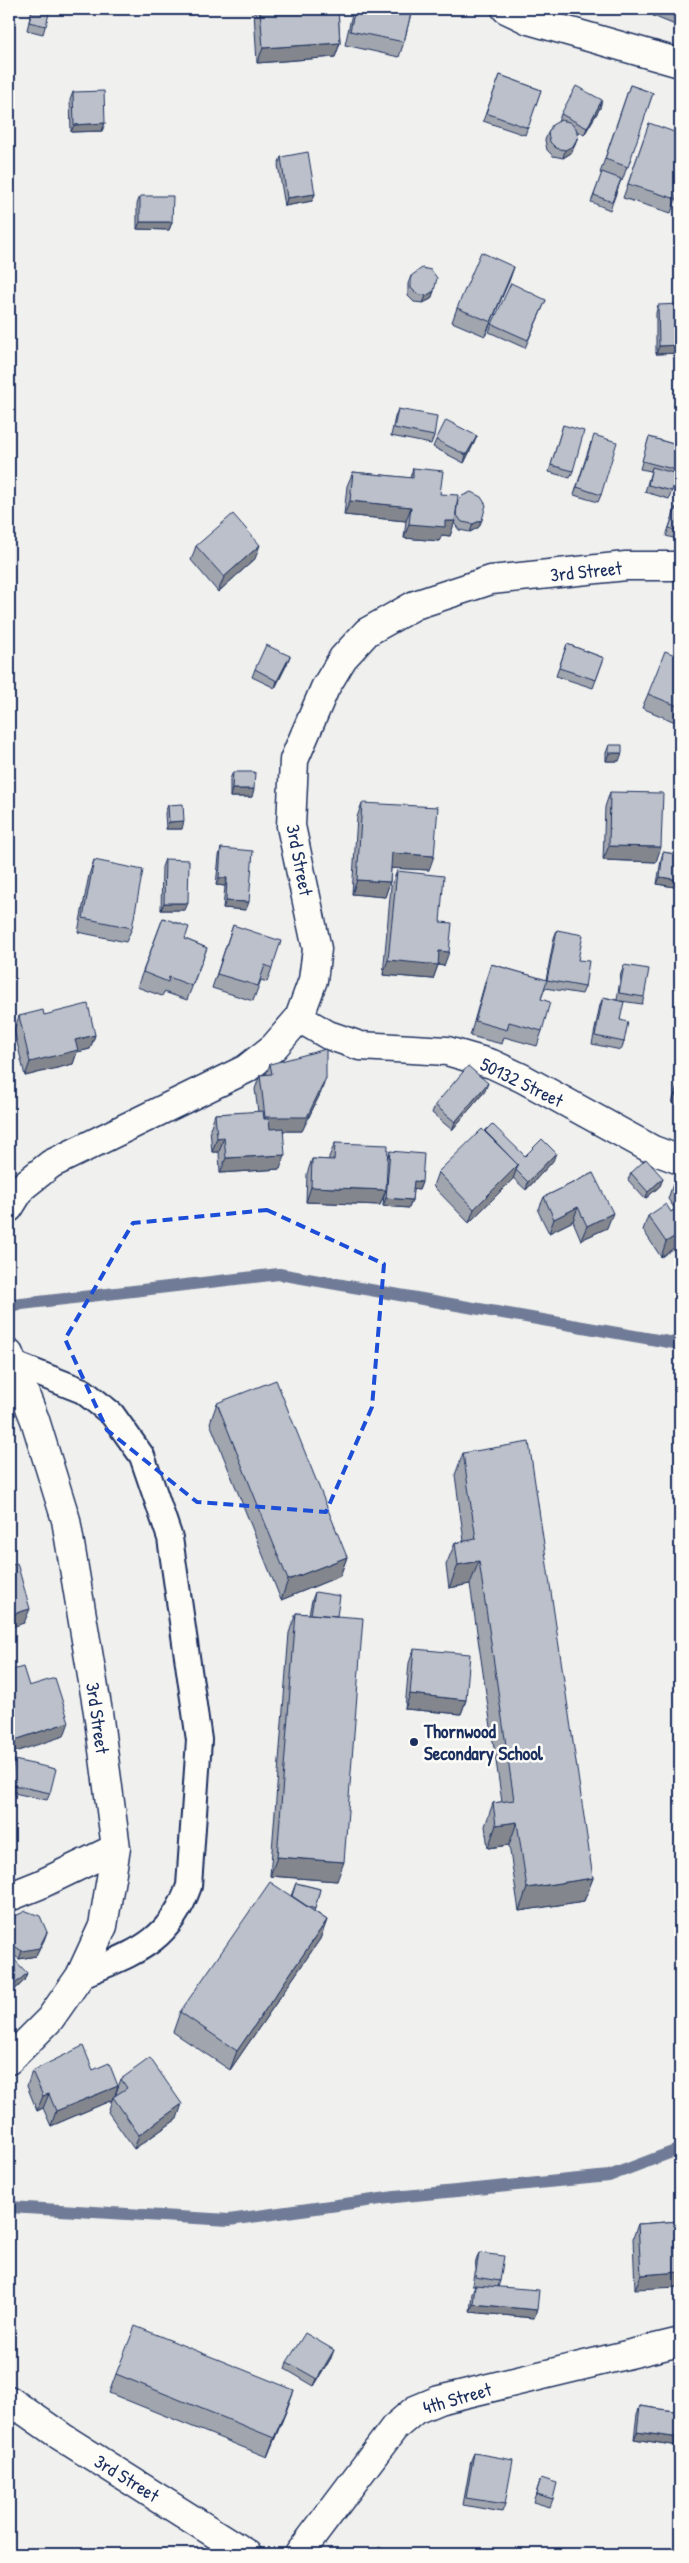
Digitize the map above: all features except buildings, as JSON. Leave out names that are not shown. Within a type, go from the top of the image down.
[{"type":"street","points":[[506,9],[529,20],[680,64]]},
{"type":"street","name":"3rd Street","points":[[9,1208],[22,1187],[51,1164],[246,1068],[274,1047],[299,1018],[313,980],[317,949],[291,826],[294,760],[325,688],[343,658],[367,632],[415,605],[491,580],[626,566],[680,566]]},
{"type":"street","name":"50132 Street","points":[[299,1018],[328,1035],[360,1046],[447,1051],[492,1064],[522,1078],[653,1150],[680,1160]]},
{"type":"street","name":"3rd Street","points":[[9,2060],[50,2019],[80,1976],[103,1926],[116,1848],[98,1712],[66,1520],[35,1420],[11,1359]]},
{"type":"street","points":[[9,1897],[39,1885],[116,1848]]},
{"type":"street","name":"4th Street","points":[[299,2554],[394,2428],[415,2410],[439,2400],[680,2342]]},
{"type":"street","name":"3rd Street","points":[[9,2400],[62,2437],[247,2554]]},
{"type":"lane","points":[[11,1359],[83,1391],[112,1414],[142,1456],[170,1538],[199,1740],[188,1886],[182,1904],[173,1920],[144,1948],[80,1976]]},
{"type":"highlighted area","points":[[267,1210],[384,1264],[372,1407],[326,1512],[197,1502],[107,1430],[65,1339],[133,1223]]},
{"type":"waterway","points":[[13,1305],[279,1274],[680,1344]]},
{"type":"waterway","points":[[9,2207],[229,2220],[395,2197],[609,2176],[680,2149]]},
{"type":"place","name":"Thornwood Secondary School","points":[[414,1742]]}]
